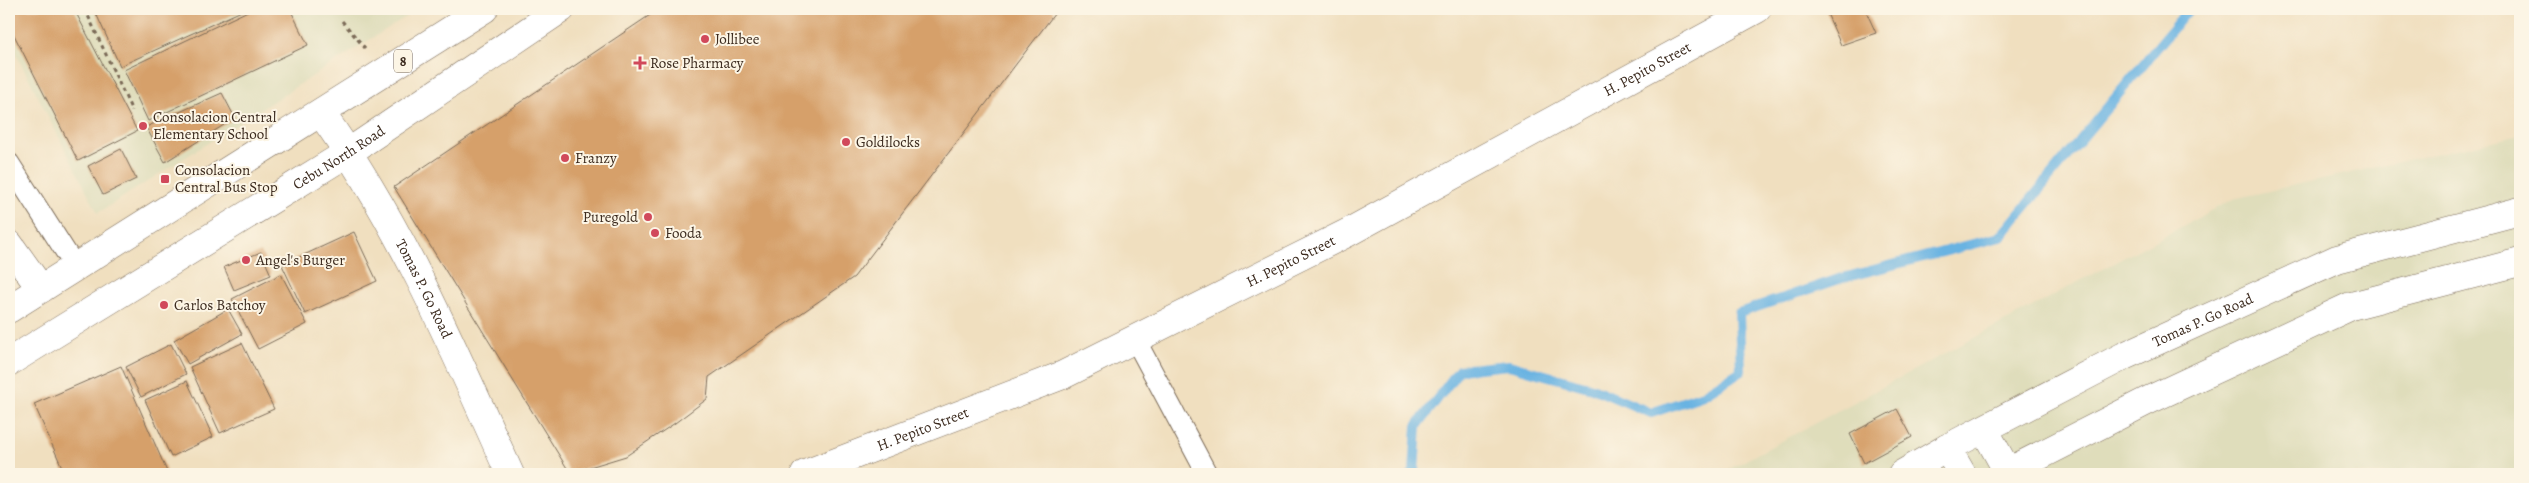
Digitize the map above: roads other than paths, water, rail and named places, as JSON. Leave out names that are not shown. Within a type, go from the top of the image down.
[{"type":"street","name":"8","points":[[9,309],[484,9]]},
{"type":"street","name":"Cebu North Road","points":[[9,362],[349,152],[561,9]]},
{"type":"street","name":"H. Pepito Street","points":[[805,474],[1063,375],[1347,233],[1758,9]]},
{"type":"street","name":"Tomas P. Go Road","points":[[321,113],[349,152],[424,285],[510,474]]},
{"type":"street","name":"Tomas P. Go Road","points":[[1902,474],[1947,448],[2124,356],[2337,259],[2520,211]]},
{"type":"street","points":[[9,244],[41,289]]},
{"type":"street","points":[[1984,429],[2007,474],[2149,400],[2351,306],[2520,262]]},
{"type":"street","points":[[1947,448],[1962,474]]},
{"type":"lane","points":[[9,163],[76,268]]},
{"type":"lane","points":[[1135,339],[1207,474]]},
{"type":"waterway","points":[[1412,474],[1414,472],[1417,426],[1459,370],[1509,365],[1592,388],[1651,413],[1703,395],[1741,371],[1739,313],[1839,279],[2000,237],[2189,9]]},
{"type":"place","name":"Jollibee","points":[[705,39]]},
{"type":"place","name":"Rose Pharmacy","points":[[640,63]]},
{"type":"place","name":"Consolacion Central Elementary School","points":[[143,126]]},
{"type":"place","name":"Goldilocks","points":[[846,142]]},
{"type":"place","name":"Franzy","points":[[565,158]]},
{"type":"place","name":"Consolacion Central Bus Stop","points":[[165,179]]},
{"type":"place","name":"Puregold","points":[[648,217]]},
{"type":"place","name":"Fooda","points":[[655,233]]},
{"type":"place","name":"Angel's Burger","points":[[246,260]]},
{"type":"place","name":"Carlos Batchoy","points":[[164,305]]}]
